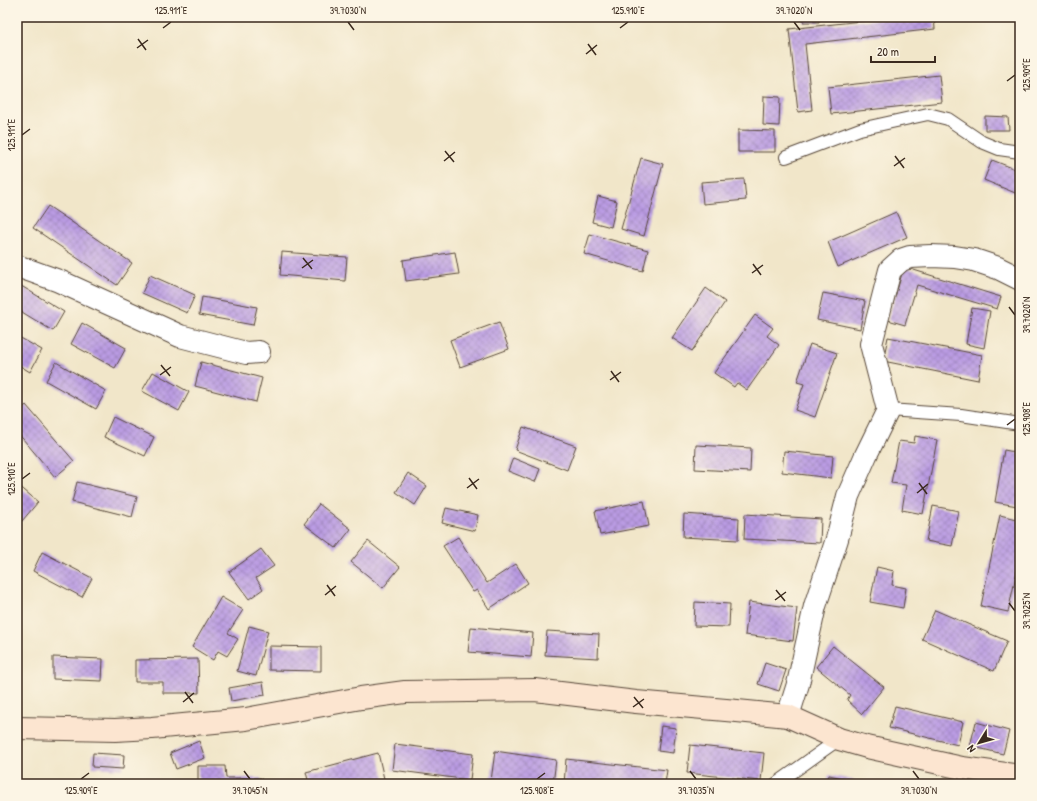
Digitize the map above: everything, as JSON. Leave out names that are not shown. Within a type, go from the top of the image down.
[{"type":"street","points":[[788,716],[798,684],[815,606],[837,539],[848,496],[888,410],[871,344],[890,270],[901,260],[910,257],[955,257],[974,260],[998,268],[1020,279]]},
{"type":"street","points":[[17,266],[59,281],[180,336],[246,353],[259,352]]},
{"type":"street","points":[[17,728],[115,730],[152,728],[246,719],[361,698],[405,692],[535,690],[636,702],[788,716],[839,739],[867,747],[962,768],[1020,776]]},
{"type":"lane","points":[[786,157],[860,129],[928,114],[948,119],[982,142],[999,149],[1020,152]]},
{"type":"lane","points":[[888,410],[961,415],[1020,424]]},
{"type":"lane","points":[[776,784],[839,739]]},
{"type":"building","points":[[803,17],[819,17],[819,22],[803,22]]},
{"type":"building","points":[[898,17],[934,17],[935,29],[805,44],[812,110],[798,112],[789,29]]},
{"type":"building","points":[[939,75],[942,102],[831,114],[828,87]]},
{"type":"building","points":[[764,96],[780,97],[779,126],[763,125]]},
{"type":"building","points":[[985,116],[1008,117],[1009,130],[985,130]]},
{"type":"building","points":[[738,130],[775,131],[775,152],[738,152]]},
{"type":"building","points":[[641,158],[663,164],[644,236],[621,229]]},
{"type":"building","points":[[992,160],[1020,171],[1020,195],[984,180]]},
{"type":"building","points":[[744,179],[746,200],[703,204],[701,182]]},
{"type":"building","points":[[598,196],[617,201],[611,227],[592,222]]},
{"type":"building","points":[[48,206],[132,263],[117,285],[33,228]]},
{"type":"building","points":[[896,212],[907,237],[838,267],[828,242]]},
{"type":"building","points":[[590,234],[648,250],[643,271],[584,254]]},
{"type":"building","points":[[282,252],[347,257],[345,281],[280,275]]},
{"type":"building","points":[[455,252],[459,274],[406,281],[403,260]]},
{"type":"building","points":[[904,267],[1001,297],[997,309],[917,285],[905,325],[888,320]]},
{"type":"building","points":[[150,275],[195,295],[187,313],[142,293]]},
{"type":"building","points":[[18,284],[64,312],[53,331],[17,309]]},
{"type":"building","points":[[706,288],[725,302],[692,351],[672,338]]},
{"type":"building","points":[[823,293],[865,301],[860,329],[817,320]]},
{"type":"building","points":[[202,297],[257,307],[253,325],[199,315]]},
{"type":"building","points":[[972,308],[990,311],[984,348],[966,344]]},
{"type":"building","points":[[755,315],[773,328],[767,336],[779,345],[747,390],[737,383],[734,387],[714,373]]},
{"type":"building","points":[[499,322],[509,349],[460,367],[450,340]]},
{"type":"building","points":[[82,323],[126,348],[115,368],[71,344]]},
{"type":"building","points":[[17,336],[42,350],[30,372],[17,364]]},
{"type":"building","points":[[888,337],[982,355],[978,380],[883,361]]},
{"type":"building","points":[[810,344],[837,353],[815,417],[795,410],[804,384],[797,382]]},
{"type":"building","points":[[56,362],[106,391],[96,409],[46,381]]},
{"type":"building","points":[[201,362],[262,378],[256,402],[195,386]]},
{"type":"building","points":[[153,372],[189,392],[179,411],[142,391]]},
{"type":"building","points":[[26,405],[74,461],[55,477],[17,432],[17,413]]},
{"type":"building","points":[[113,417],[154,437],[145,456],[104,437]]},
{"type":"building","points":[[523,427],[576,446],[567,470],[515,450]]},
{"type":"building","points":[[915,436],[937,440],[923,514],[902,510],[906,485],[891,483],[899,441],[914,443]]},
{"type":"building","points":[[696,445],[751,448],[750,472],[695,469]]},
{"type":"building","points":[[1004,450],[1020,453],[1020,498],[1018,497],[1017,506],[995,502]]},
{"type":"building","points":[[784,451],[833,456],[831,478],[782,472]]},
{"type":"building","points":[[513,458],[540,469],[535,482],[508,471]]},
{"type":"building","points":[[408,473],[427,486],[415,505],[396,492]]},
{"type":"building","points":[[77,482],[137,497],[132,517],[72,502]]},
{"type":"building","points":[[17,484],[38,502],[22,521],[17,517]]},
{"type":"building","points":[[644,501],[649,526],[600,535],[595,511]]},
{"type":"building","points":[[319,504],[351,529],[336,548],[304,524]]},
{"type":"building","points":[[933,506],[959,511],[952,546],[926,541]]},
{"type":"building","points":[[446,508],[478,515],[475,531],[442,523]]},
{"type":"building","points":[[684,514],[739,518],[738,540],[683,537]]},
{"type":"building","points":[[745,514],[821,519],[820,543],[744,539]]},
{"type":"building","points":[[1000,515],[1020,520],[1020,557],[1008,612],[981,606]]},
{"type":"building","points":[[458,537],[487,583],[516,564],[528,583],[489,609],[477,590],[473,592],[443,546]]},
{"type":"building","points":[[368,541],[400,567],[383,588],[351,562]]},
{"type":"building","points":[[261,549],[274,566],[256,578],[263,589],[249,599],[229,572]]},
{"type":"building","points":[[42,552],[92,578],[82,597],[33,571]]},
{"type":"building","points":[[877,567],[894,571],[892,585],[906,588],[903,608],[870,602]]},
{"type":"building","points":[[1020,596],[1020,615],[1016,614]]},
{"type":"building","points":[[221,597],[243,610],[228,633],[238,639],[227,656],[218,651],[213,660],[192,647]]},
{"type":"building","points":[[695,602],[730,604],[729,627],[694,626]]},
{"type":"building","points":[[749,602],[797,608],[793,641],[745,635]]},
{"type":"building","points":[[935,610],[1007,641],[994,671],[922,639]]},
{"type":"building","points":[[249,626],[268,631],[256,676],[237,671]]},
{"type":"building","points":[[471,627],[533,633],[531,657],[468,652]]},
{"type":"building","points":[[547,631],[599,634],[598,658],[545,655]]},
{"type":"building","points":[[269,646],[321,647],[321,671],[269,670]]},
{"type":"building","points":[[833,646],[884,687],[862,714],[847,700],[850,695],[816,667]]},
{"type":"building","points":[[53,657],[103,659],[102,681],[53,679]]},
{"type":"building","points":[[198,659],[199,693],[163,693],[163,682],[135,682],[135,660]]},
{"type":"building","points":[[765,663],[786,670],[779,691],[758,684]]},
{"type":"building","points":[[263,682],[265,695],[231,701],[229,688]]},
{"type":"building","points":[[895,706],[963,722],[958,745],[889,728]]},
{"type":"building","points":[[976,722],[1009,731],[1003,754],[970,746]]},
{"type":"building","points":[[661,726],[676,728],[673,753],[658,751]]},
{"type":"building","points":[[199,741],[205,758],[176,769],[170,753]]},
{"type":"building","points":[[395,744],[473,754],[470,780],[392,770]]},
{"type":"building","points":[[690,745],[764,753],[761,781],[687,773]]},
{"type":"building","points":[[495,751],[556,760],[553,784],[511,784],[491,781]]},
{"type":"building","points":[[93,753],[124,755],[123,769],[92,767]]},
{"type":"building","points":[[378,753],[385,783],[309,784],[306,772]]},
{"type":"building","points":[[566,759],[667,770],[665,784],[564,784]]},
{"type":"building","points":[[198,766],[225,766],[226,778],[261,778],[261,784],[180,784],[180,782],[198,782]]},
{"type":"building","points":[[829,775],[866,783],[866,784],[827,784]]}]
